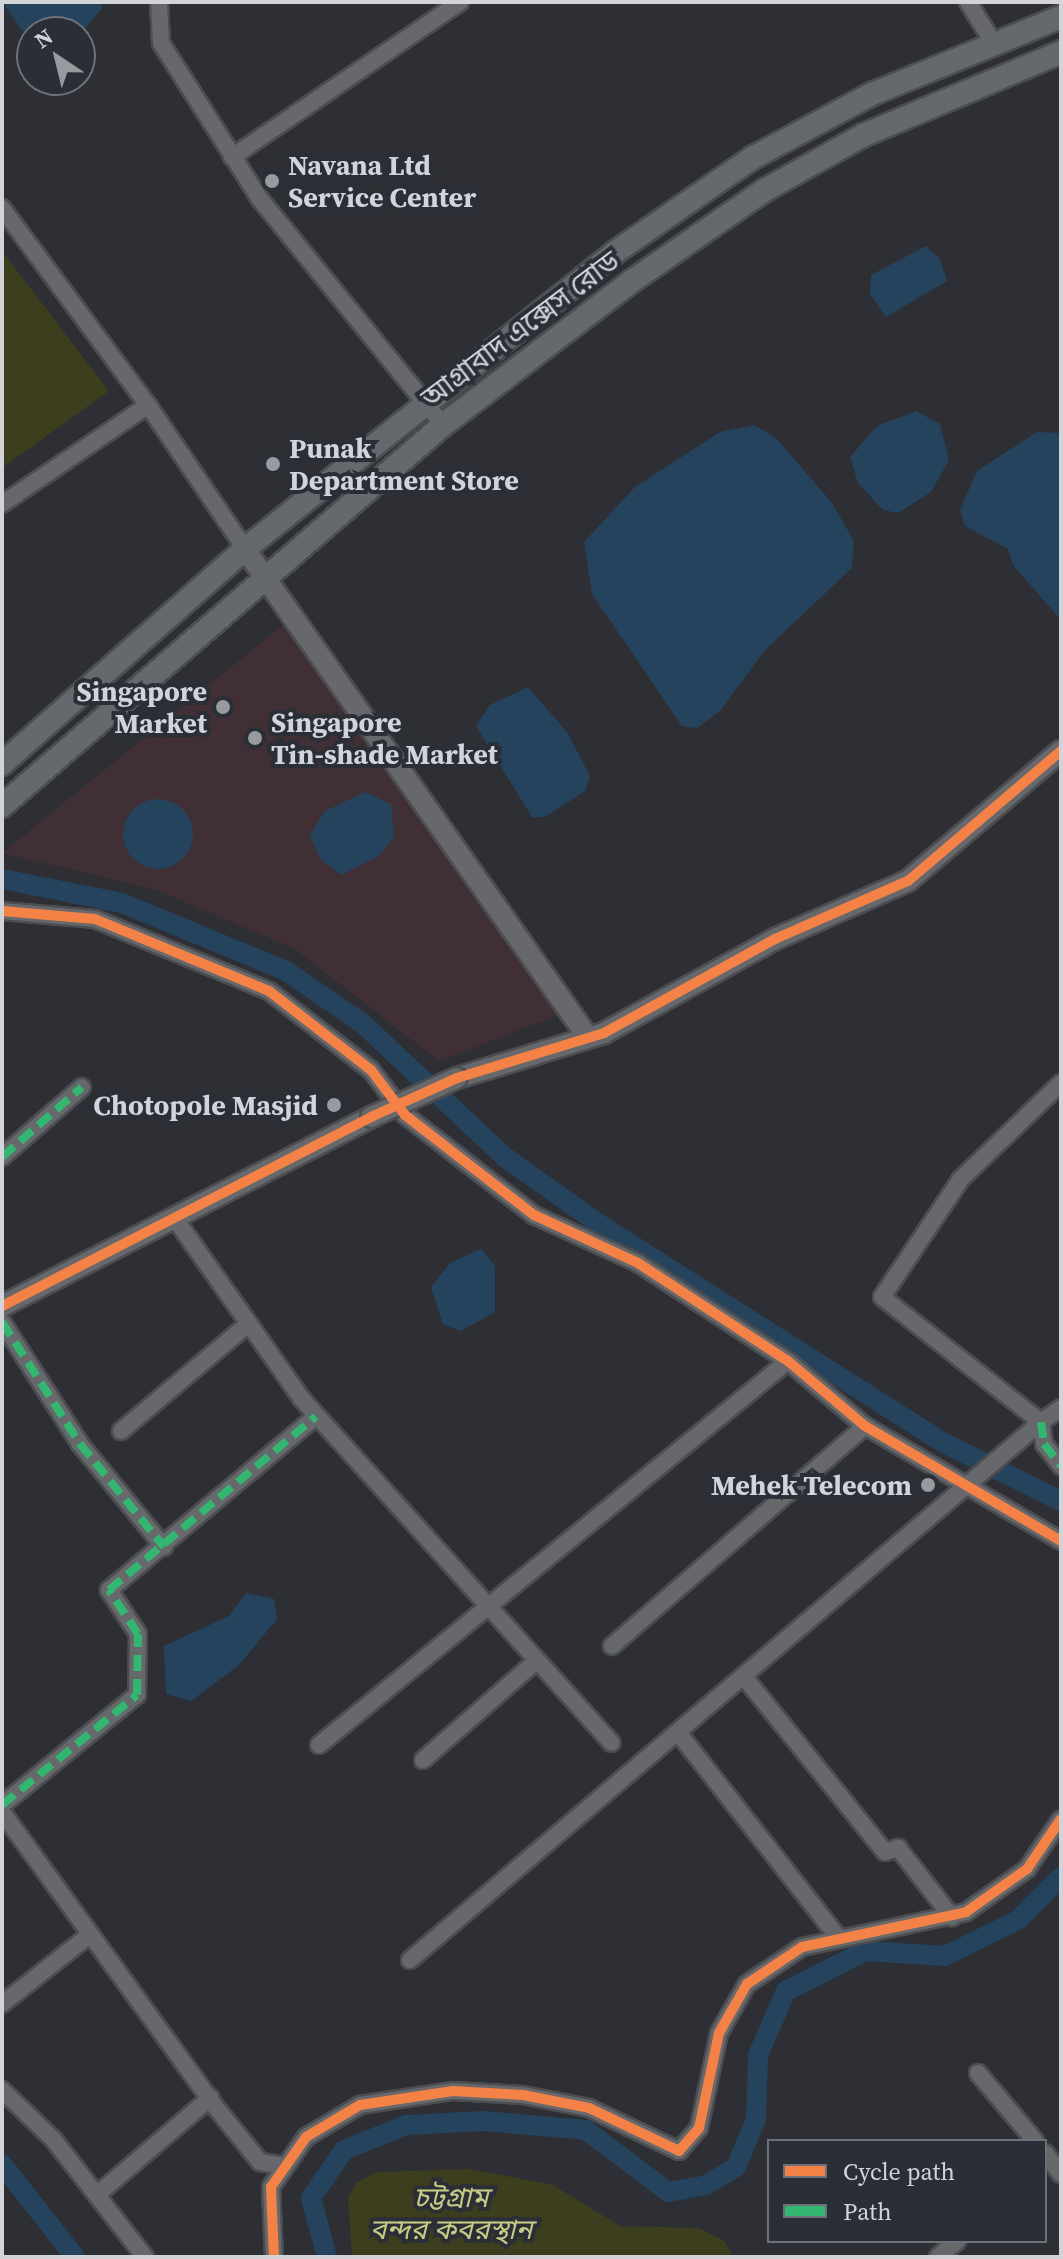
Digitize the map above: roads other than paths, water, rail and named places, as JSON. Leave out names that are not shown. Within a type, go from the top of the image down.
[{"type":"main road","name":"আগ্রাবাদ এক্সেস রোড","points":[[2,764],[245,549],[424,400],[752,158],[993,42],[1061,17]]},
{"type":"main road","name":"আগ্রাবাদ এক্সেস রোড","points":[[2,806],[264,576],[443,425],[765,190],[864,135],[1061,52]]},
{"type":"street","points":[[159,2],[161,43],[232,157],[443,425]]},
{"type":"street","points":[[232,157],[460,2]]},
{"type":"street","points":[[968,2],[993,42]]},
{"type":"street","points":[[2,208],[148,405],[245,549],[587,1036]]},
{"type":"street","points":[[2,504],[148,405]]},
{"type":"street","points":[[2,1306],[176,1220],[371,1117],[457,1078],[587,1036],[651,1011],[786,933],[908,881],[1061,751]]},
{"type":"street","points":[[2,911],[95,919],[269,991],[371,1070],[405,1115],[498,1190],[567,1233],[638,1263],[788,1361],[865,1426],[970,1479],[1061,1541]]},
{"type":"street","points":[[1061,1083],[961,1179],[882,1297],[1041,1422],[1044,1444],[1061,1466]]},
{"type":"street","points":[[2,1157],[82,1087]]},
{"type":"street","points":[[176,1220],[247,1325],[316,1416],[486,1608],[612,1743]]},
{"type":"street","points":[[2,1322],[80,1444],[164,1547]]},
{"type":"street","points":[[121,1431],[247,1325]]},
{"type":"street","points":[[319,1745],[788,1361]]},
{"type":"street","points":[[410,1960],[680,1735],[970,1479],[1061,1408]]},
{"type":"street","points":[[2,1805],[137,1695],[138,1634],[109,1590],[164,1547],[316,1416]]},
{"type":"street","points":[[612,1646],[865,1426]]},
{"type":"street","points":[[423,1760],[536,1661]]},
{"type":"street","points":[[745,1678],[885,1852],[898,1848],[952,1917]]},
{"type":"street","points":[[680,1735],[838,1937]]},
{"type":"street","points":[[2,1812],[88,1936],[260,2162],[284,2166]]},
{"type":"street","points":[[274,2257],[271,2187],[284,2166],[339,2112],[453,2091],[589,2108],[679,2151],[699,2128],[719,2033],[747,1984],[802,1947],[838,1937],[952,1917],[1027,1869],[1061,1819]]},
{"type":"street","points":[[2,2004],[88,1936]]},
{"type":"street","points":[[978,2073],[1033,2139]]},
{"type":"street","points":[[2,2090],[98,2194],[145,2257]]},
{"type":"street","points":[[98,2194],[210,2098]]},
{"type":"street","points":[[938,2257],[955,2243]]},
{"type":"water","points":[[2,2],[100,2],[102,8],[95,16],[16,16],[16,22]]},
{"type":"water","points":[[926,246],[940,259],[947,281],[886,317],[870,294],[871,275]]},
{"type":"water","points":[[916,411],[940,424],[949,460],[931,492],[898,513],[883,510],[858,483],[850,457],[877,426]]},
{"type":"water","points":[[755,425],[778,440],[832,503],[854,541],[852,568],[765,650],[720,711],[697,728],[682,726],[592,594],[584,542],[635,487],[720,432]]},
{"type":"water","points":[[1037,432],[1061,433],[1061,620],[1013,565],[1008,549],[965,526],[960,510],[977,471]]},
{"type":"water","points":[[528,687],[567,732],[590,776],[585,791],[545,817],[532,817],[476,726],[490,705]]},
{"type":"water","points":[[365,792],[391,804],[394,837],[379,856],[341,875],[320,859],[310,835],[325,811]]},
{"type":"water","points":[[165,799],[187,814],[193,834],[191,848],[183,859],[172,867],[151,869],[133,859],[125,848],[123,827],[133,809],[144,801]]},
{"type":"water","points":[[481,1249],[495,1266],[495,1312],[461,1331],[443,1324],[431,1287],[450,1263]]},
{"type":"water","points":[[246,1593],[274,1599],[277,1619],[239,1665],[191,1701],[166,1694],[164,1646],[229,1616]]},
{"type":"waterway","points":[[2,879],[122,903],[286,971],[362,1023],[506,1158],[602,1226],[942,1442],[1061,1501]]},
{"type":"waterway","points":[[327,2257],[311,2198],[344,2150],[406,2125],[484,2121],[586,2130],[668,2192],[706,2185],[736,2167],[756,2119],[758,2055],[786,1991],[865,1951],[945,1956],[1018,1920],[1061,1877]]},
{"type":"waterway","points":[[2,2164],[75,2257]]},
{"type":"place","name":"Navana Ltd Service Center","points":[[272,181]]},
{"type":"place","name":"Punak Department Store","points":[[273,464]]},
{"type":"place","name":"Singapore Market","points":[[223,707]]},
{"type":"place","name":"Singapore Tin-shade Market","points":[[255,738]]},
{"type":"place","name":"Chotopole Masjid","points":[[334,1105]]},
{"type":"place","name":"Mehek Telecom","points":[[928,1485]]},
{"type":"park label","name":"চট্টগ্রাম বন্দর কবরস্থান","points":[[451,2213]]}]
